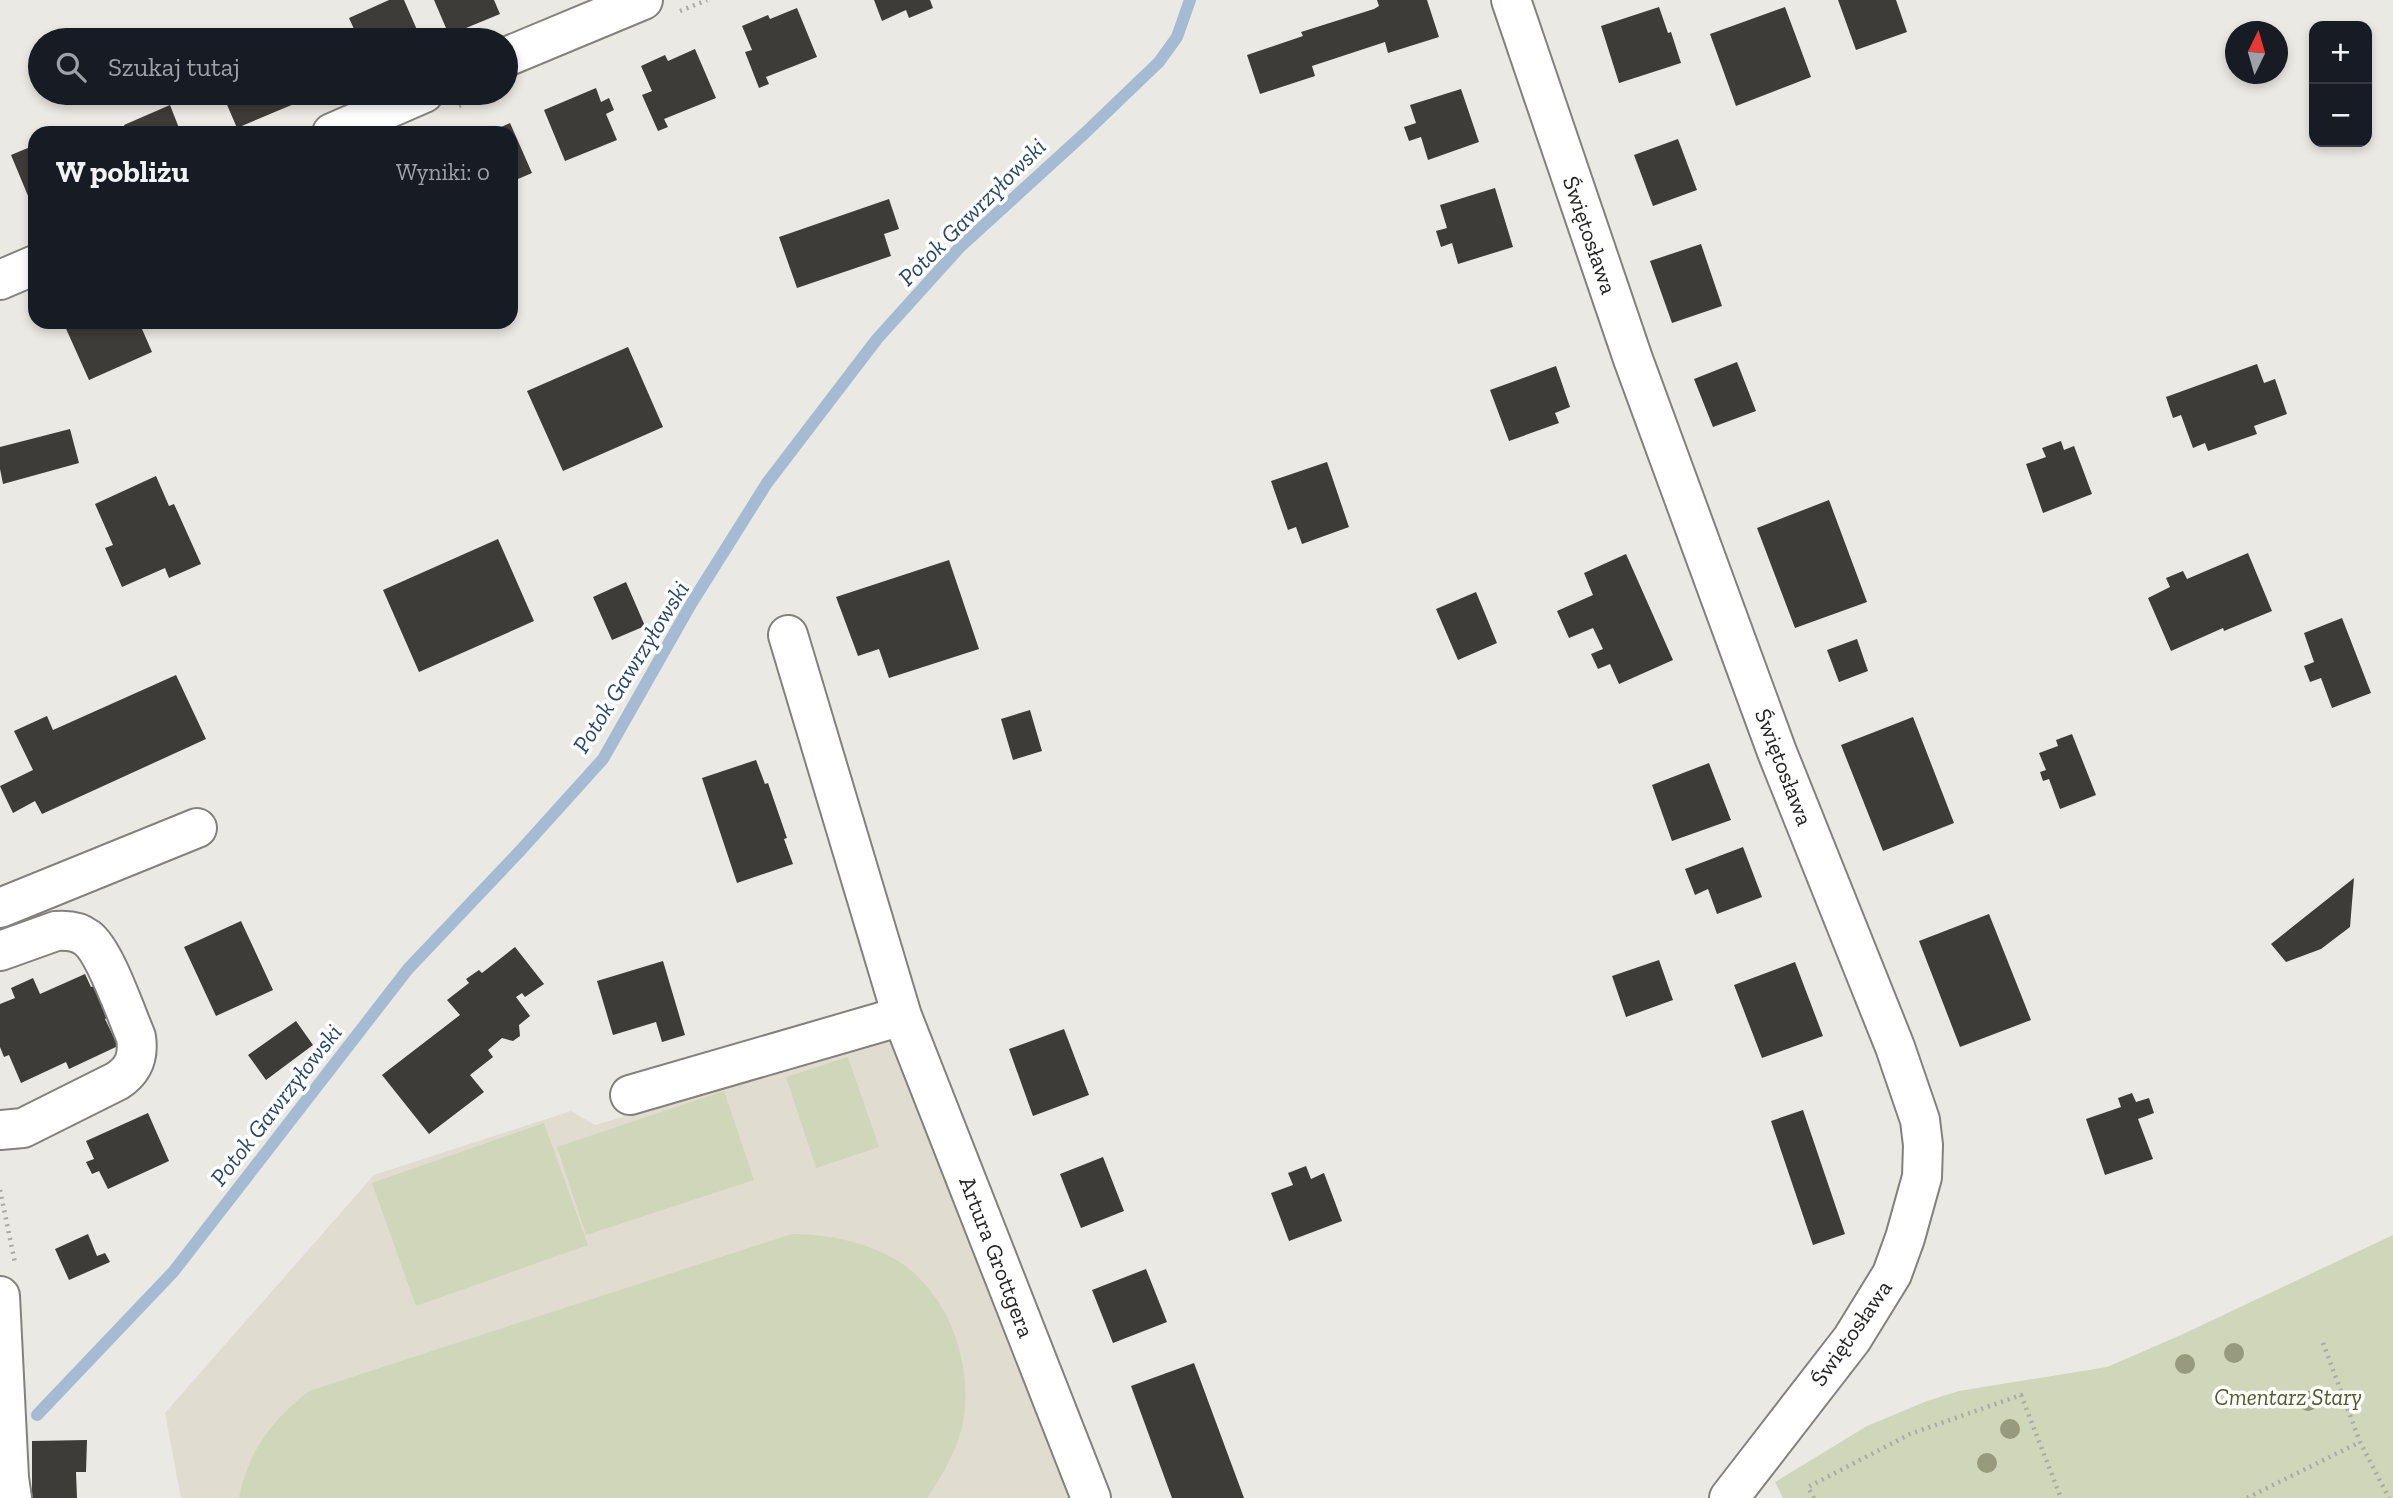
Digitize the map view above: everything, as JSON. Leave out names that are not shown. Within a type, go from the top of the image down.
[{"type":"street","points":[[518,52],[643,0]]},
{"type":"street","name":"Świętosława","points":[[1511,0],[1638,372],[1777,752],[1895,1047],[1920,1120],[1923,1145],[1922,1177],[1892,1274],[1852,1339],[1729,1498]]},
{"type":"street","points":[[348,126],[396,105]]},
{"type":"street","points":[[0,280],[28,268]]},
{"type":"street","name":"Artura Grottgera","points":[[788,635],[902,1016],[1091,1498]]},
{"type":"street","points":[[0,908],[197,828]]},
{"type":"street","points":[[0,951],[56,931],[65,930],[86,937],[100,953],[138,1046],[127,1075],[23,1128],[0,1130]]},
{"type":"street","points":[[630,1095],[902,1016]]},
{"type":"street","points":[[0,1296],[12,1498]]},
{"type":"path","points":[[2323,1343],[2360,1442],[2389,1498]]},
{"type":"path","points":[[1814,1498],[1808,1487],[1910,1434],[2021,1395],[2061,1498]]},
{"type":"path","points":[[2247,1498],[2360,1442]]},
{"type":"shaded area","points":[[885,1040],[908,1051],[1081,1498],[181,1498],[165,1413],[374,1175],[571,1111],[595,1125]]},
{"type":"green space","points":[[848,1057],[879,1147],[816,1168],[786,1077]]},
{"type":"green space","points":[[724,1091],[754,1180],[586,1235],[557,1147]]},
{"type":"green space","points":[[544,1123],[588,1245],[416,1306],[372,1183]]},
{"type":"green space","points":[[792,1234],[850,1241],[892,1257],[920,1279],[946,1315],[955,1335],[965,1379],[963,1422],[944,1471],[927,1498],[239,1498],[255,1451],[273,1425],[309,1391]]},
{"type":"green space","name":"Cmentarz Stary","points":[[2393,1235],[2393,1498],[1783,1498],[1775,1482],[1867,1426],[1927,1401],[1959,1391],[2107,1367]]},
{"type":"building","points":[[389,0],[404,0],[416,28],[354,28],[349,18]]},
{"type":"building","points":[[434,0],[494,0],[500,14],[466,28],[446,28]]},
{"type":"building","points":[[874,0],[930,0],[933,8],[909,18],[906,10],[882,21]]},
{"type":"building","points":[[1377,0],[1427,0],[1439,37],[1388,53],[1385,42],[1312,66],[1315,76],[1260,94],[1247,55],[1303,36],[1301,32],[1374,9],[1379,6]]},
{"type":"building","points":[[1838,0],[1896,0],[1907,32],[1856,50]]},
{"type":"building","points":[[1659,7],[1681,63],[1619,83],[1601,26]]},
{"type":"building","points":[[1785,7],[1811,77],[1736,106],[1710,34]]},
{"type":"building","points":[[797,8],[817,57],[766,77],[769,84],[759,88],[745,52],[752,50],[742,26],[768,15],[770,19]]},
{"type":"building","points":[[695,49],[716,98],[664,119],[668,127],[658,131],[642,95],[652,91],[641,66],[665,55],[668,61]]},
{"type":"building","points":[[596,88],[601,102],[609,98],[614,110],[606,114],[617,140],[565,161],[544,110]]},
{"type":"building","points":[[1461,89],[1479,142],[1428,160],[1421,137],[1409,141],[1404,127],[1416,123],[1410,105]]},
{"type":"building","points":[[170,105],[178,126],[124,126]]},
{"type":"building","points":[[227,105],[292,105],[242,126],[236,126]]},
{"type":"building","points":[[1678,139],[1697,190],[1653,206],[1634,155]]},
{"type":"building","points":[[518,141],[532,173],[518,179]]},
{"type":"building","points":[[28,148],[28,196],[11,155]]},
{"type":"building","points":[[1495,188],[1513,247],[1458,264],[1452,243],[1441,247],[1436,231],[1447,228],[1440,205]]},
{"type":"building","points":[[889,199],[899,229],[884,234],[891,256],[797,288],[779,237]]},
{"type":"building","points":[[1701,244],[1722,306],[1672,323],[1650,261]]},
{"type":"building","points":[[66,329],[142,329],[152,352],[89,380]]},
{"type":"building","points":[[628,347],[663,427],[563,471],[527,391]]},
{"type":"building","points":[[1737,362],[1756,411],[1713,427],[1694,379]]},
{"type":"building","points":[[2257,364],[2264,383],[2275,379],[2287,414],[2254,426],[2257,434],[2208,451],[2205,443],[2193,448],[2181,415],[2173,418],[2166,397]]},
{"type":"building","points":[[1556,366],[1570,407],[1555,413],[1559,423],[1509,441],[1490,390]]},
{"type":"building","points":[[70,429],[79,463],[3,484],[0,447]]},
{"type":"building","points":[[2061,441],[2064,450],[2074,446],[2092,494],[2043,513],[2026,464],[2046,457],[2042,448]]},
{"type":"building","points":[[1327,462],[1349,527],[1302,544],[1296,527],[1288,530],[1271,481]]},
{"type":"building","points":[[156,476],[169,506],[174,504],[201,564],[169,578],[165,568],[122,587],[105,548],[113,545],[95,504]]},
{"type":"building","points":[[1829,500],[1867,602],[1795,628],[1757,528]]},
{"type":"building","points":[[498,539],[534,621],[419,672],[383,590]]},
{"type":"building","points":[[2248,553],[2272,611],[2224,631],[2223,628],[2171,651],[2148,598],[2170,587],[2166,578],[2183,571],[2187,579]]},
{"type":"building","points":[[1626,554],[1673,660],[1619,684],[1610,664],[1598,669],[1591,654],[1603,649],[1593,628],[1569,638],[1557,611],[1593,595],[1584,573]]},
{"type":"building","points":[[949,560],[979,649],[889,678],[879,649],[858,656],[836,597]]},
{"type":"building","points":[[626,582],[645,626],[612,640],[593,597]]},
{"type":"building","points":[[1476,592],[1497,643],[1458,660],[1436,609]]},
{"type":"building","points":[[2342,618],[2371,693],[2332,708],[2321,678],[2310,682],[2304,666],[2314,662],[2304,633]]},
{"type":"building","points":[[1857,639],[1868,671],[1839,682],[1827,650]]},
{"type":"building","points":[[176,675],[206,739],[42,814],[35,801],[13,813],[0,786],[33,770],[14,731],[47,716],[53,730]]},
{"type":"building","points":[[1030,710],[1042,751],[1013,760],[1001,719]]},
{"type":"building","points":[[1913,717],[1954,823],[1883,851],[1841,745]]},
{"type":"building","points":[[2072,734],[2096,795],[2060,809],[2049,779],[2043,781],[2040,772],[2046,770],[2039,753],[2058,746],[2056,740]]},
{"type":"building","points":[[756,760],[765,784],[768,783],[793,864],[737,883],[702,778]]},
{"type":"building","points":[[1709,763],[1731,820],[1672,841],[1652,785]]},
{"type":"building","points":[[1743,847],[1762,897],[1717,914],[1708,889],[1695,895],[1685,869]]},
{"type":"building","points":[[2354,878],[2350,927],[2321,949],[2286,962],[2271,944]]},
{"type":"building","points":[[1989,914],[2031,1020],[1960,1047],[1919,941]]},
{"type":"building","points":[[241,921],[273,990],[216,1016],[184,947]]},
{"type":"building","points":[[515,947],[544,984],[525,997],[522,993],[516,997],[530,1016],[519,1025],[520,1036],[513,1041],[502,1038],[488,1050],[493,1057],[470,1075],[484,1092],[429,1134],[382,1075],[460,1015],[447,1000],[469,983],[466,979],[479,970],[482,973]]},
{"type":"building","points":[[1659,960],[1673,1000],[1626,1017],[1612,976]]},
{"type":"building","points":[[663,961],[685,1035],[662,1042],[656,1022],[613,1035],[597,981]]},
{"type":"building","points":[[1795,962],[1823,1036],[1762,1058],[1734,985]]},
{"type":"building","points":[[85,974],[91,987],[95,986],[110,1016],[105,1019],[118,1046],[69,1069],[66,1062],[21,1083],[9,1055],[4,1057],[0,1047],[0,1004],[15,998],[11,988],[33,978],[40,994]]},
{"type":"building","points":[[296,1021],[313,1045],[266,1080],[248,1055]]},
{"type":"building","points":[[1064,1029],[1089,1095],[1033,1116],[1009,1049]]},
{"type":"building","points":[[2132,1093],[2136,1102],[2149,1098],[2154,1113],[2138,1119],[2153,1159],[2105,1175],[2086,1119],[2121,1107],[2118,1098]]},
{"type":"building","points":[[1803,1110],[1845,1234],[1813,1245],[1771,1121]]},
{"type":"building","points":[[148,1113],[169,1161],[108,1189],[99,1171],[92,1174],[86,1162],[94,1159],[86,1141]]},
{"type":"building","points":[[1103,1157],[1124,1211],[1081,1228],[1060,1174]]},
{"type":"building","points":[[1306,1166],[1311,1179],[1324,1173],[1342,1221],[1289,1241],[1271,1193],[1293,1185],[1288,1173]]},
{"type":"building","points":[[88,1234],[97,1256],[105,1253],[110,1262],[69,1280],[55,1249]]},
{"type":"building","points":[[1146,1269],[1167,1322],[1113,1343],[1092,1290]]},
{"type":"building","points":[[1194,1363],[1244,1498],[1172,1498],[1131,1386]]},
{"type":"building","points":[[87,1440],[86,1472],[76,1472],[77,1498],[32,1498],[32,1441]]},
{"type":"waterway","name":"Potok Gawrzyłowski","points":[[37,1415],[174,1271],[408,969],[603,759],[691,604],[767,483],[877,339],[960,247],[1159,62],[1177,37],[1190,0]]}]
